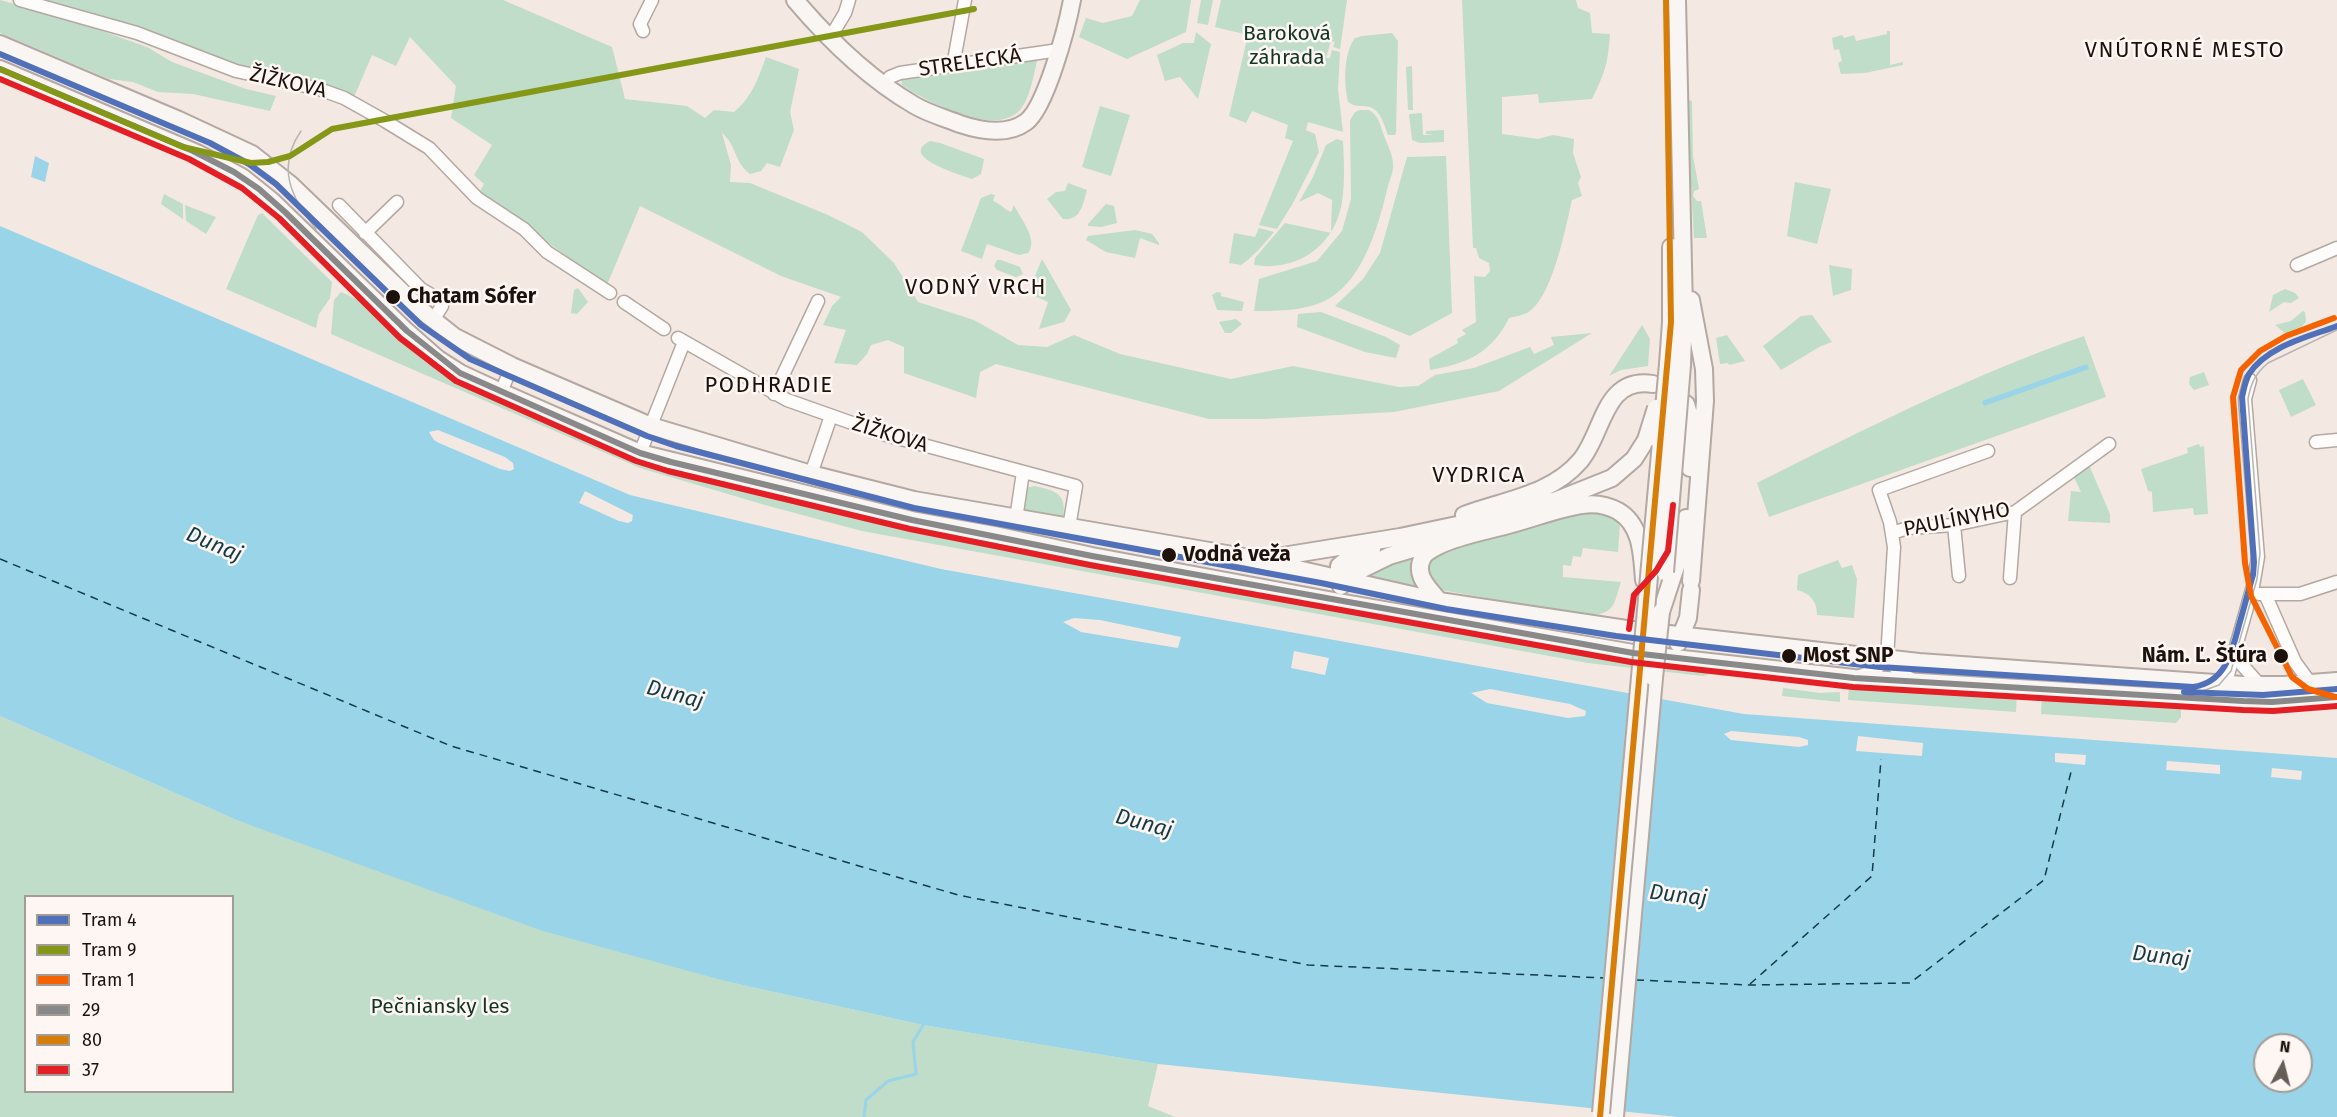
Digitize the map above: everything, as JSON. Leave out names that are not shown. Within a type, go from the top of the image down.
[{"type":"main road","points":[[795,0],[830,38],[915,106],[967,126],[1000,131],[1020,125],[1032,116],[1043,96],[1073,4]]},
{"type":"main road","points":[[1608,1114],[1661,612],[1675,364],[1671,322],[1666,0]]},
{"type":"main road","points":[[1608,1114],[1647,602],[1683,279],[1677,0]]},
{"type":"main road","points":[[0,44],[179,120],[252,154],[290,184],[433,320],[455,337],[512,366],[651,426],[811,474],[914,500],[1244,557],[1439,601],[1627,629]]},
{"type":"main road","points":[[0,69],[199,154],[242,177],[272,201],[396,322],[438,359],[460,373],[640,453],[912,520],[1306,596],[1633,653]]},
{"type":"main road","points":[[1683,279],[1690,296],[1704,369],[1705,426],[1688,618],[1675,635],[1677,644],[1665,655],[1854,678],[2272,702],[2337,697]]},
{"type":"main road","points":[[1424,530],[1490,518],[1557,500],[1594,487],[1624,469],[1642,447],[1649,433],[1675,364]]},
{"type":"main road","points":[[1244,557],[1280,558],[1400,537],[1535,492],[1560,480],[1583,457],[1616,395],[1634,384],[1653,384]]},
{"type":"main road","points":[[1661,612],[1681,551],[1691,458],[1692,424],[1686,404]]},
{"type":"main road","points":[[1439,601],[1421,577],[1420,572],[1422,560],[1429,551],[1464,537],[1575,506],[1597,505],[1608,506],[1621,513],[1635,530],[1641,546],[1647,602]]},
{"type":"main road","points":[[1350,604],[1342,592],[1339,566],[1345,560],[1400,537]]},
{"type":"main road","points":[[1306,596],[1389,556],[1418,546],[1464,537]]},
{"type":"main road","points":[[1688,618],[1699,630],[1719,640]]},
{"type":"main road","points":[[1675,635],[1887,658],[2227,684],[2261,686],[2337,681]]},
{"type":"street","name":"ŽIŽKOVA","points":[[20,0],[137,33],[236,71],[333,93],[429,148],[477,198],[525,230],[547,252],[610,293]]},
{"type":"street","points":[[643,31],[640,24],[652,0]]},
{"type":"street","points":[[830,38],[845,13],[849,0]]},
{"type":"street","points":[[953,66],[965,0]]},
{"type":"street","name":"STRELECKÁ","points":[[885,84],[890,77],[900,73],[1059,50]]},
{"type":"street","points":[[366,233],[398,201]]},
{"type":"street","points":[[339,206],[421,289],[440,300],[442,306],[433,320]]},
{"type":"street","points":[[2297,265],[2337,248]]},
{"type":"street","points":[[774,394],[818,301]]},
{"type":"street","points":[[624,302],[664,329]]},
{"type":"street","name":"ŽIŽKOVA","points":[[651,426],[681,340],[774,394],[831,416],[886,435],[1076,486],[1069,527]]},
{"type":"street","points":[[501,392],[512,366]]},
{"type":"street","points":[[2209,699],[2222,693],[2227,684],[2228,671],[2238,641],[2258,557],[2245,399],[2250,380]]},
{"type":"street","points":[[811,474],[831,416]]},
{"type":"street","points":[[640,453],[651,426]]},
{"type":"street","points":[[2316,442],[2337,440]]},
{"type":"street","name":"PAULÍNYHO","points":[[1892,533],[1908,528],[1954,525],[2015,512],[2109,444]]},
{"type":"street","points":[[1854,678],[1875,670],[1887,658],[1894,561],[1892,533],[1879,490],[1988,451]]},
{"type":"street","points":[[1016,519],[1023,472]]},
{"type":"street","points":[[2010,578],[2015,512]]},
{"type":"street","points":[[1954,525],[1959,576]]},
{"type":"street","points":[[2250,594],[2300,594],[2337,582]]},
{"type":"street","points":[[2265,594],[2295,662],[2311,684]]},
{"type":"street","points":[[2238,641],[2242,665],[2261,686]]},
{"type":"street","points":[[1887,658],[1900,673],[1919,681]]},
{"type":"green space","points":[[0,0],[63,17],[147,47],[172,62],[246,89],[276,96],[270,111],[193,94],[158,92],[133,82],[109,79],[0,33]]},
{"type":"green space","points":[[37,0],[503,0],[612,47],[625,99],[687,106],[705,118],[714,110],[734,112],[740,106],[754,87],[766,57],[799,69],[790,112],[794,130],[780,167],[767,163],[761,171],[750,174],[722,133],[731,165],[730,182],[750,183],[828,215],[862,232],[894,263],[918,302],[974,320],[1018,345],[1047,347],[1074,335],[1120,354],[1231,379],[1293,366],[1399,387],[1418,386],[1435,375],[1474,368],[1530,347],[1534,354],[1554,345],[1551,337],[1592,333],[1499,391],[1394,412],[1263,419],[1209,419],[996,364],[980,372],[976,398],[904,373],[904,347],[888,340],[871,345],[867,354],[857,365],[834,363],[846,330],[823,325],[832,306],[841,297],[781,276],[640,206],[607,285],[479,193],[484,184],[474,175],[492,145],[451,118],[456,86],[410,37],[396,66],[372,55],[354,97],[317,81],[256,73],[135,25]]},
{"type":"green space","points":[[1140,0],[1191,0],[1186,32],[1127,59],[1079,37],[1086,18],[1103,23],[1132,16]]},
{"type":"green space","points":[[1201,0],[1213,0],[1208,25],[1197,23]]},
{"type":"green space","name":"Baroková záhrada","points":[[1221,0],[1347,0],[1340,49],[1333,47],[1335,42],[1331,41],[1326,58],[1330,58],[1332,50],[1340,52],[1338,89],[1343,132],[1308,122],[1306,130],[1315,134],[1319,152],[1277,229],[1259,225],[1293,141],[1285,138],[1288,125],[1252,111],[1246,123],[1229,116],[1248,35],[1215,27]]},
{"type":"green space","points":[[1462,0],[1576,0],[1578,8],[1590,13],[1592,33],[1610,34],[1605,68],[1592,99],[1539,103],[1538,94],[1502,97],[1502,134],[1538,139],[1553,135],[1574,139],[1573,153],[1581,177],[1578,183],[1582,196],[1572,200],[1557,261],[1544,294],[1536,305],[1527,313],[1509,318],[1495,340],[1477,355],[1455,364],[1430,370],[1429,359],[1458,343],[1457,339],[1466,334],[1462,330],[1476,322],[1474,276],[1485,277],[1490,271],[1489,263],[1479,258],[1476,248],[1473,248]]},
{"type":"green space","points":[[1887,31],[1890,31],[1890,65],[1903,62],[1903,65],[1865,73],[1841,74],[1838,63],[1842,61],[1839,49],[1834,50],[1832,38],[1854,35],[1856,41],[1887,34]]},
{"type":"green space","points":[[1196,32],[1211,44],[1198,99],[1180,77],[1165,81],[1157,55],[1183,43],[1194,43]]},
{"type":"green space","points":[[1392,33],[1398,41],[1396,132],[1395,135],[1388,135],[1377,112],[1369,107],[1356,106],[1348,102],[1345,69],[1348,52],[1355,38]]},
{"type":"green space","points":[[1038,58],[1023,106],[1008,118],[993,120],[960,114],[902,85],[901,77],[985,68]]},
{"type":"green space","points":[[1412,66],[1413,110],[1408,110],[1406,67]]},
{"type":"green space","points":[[1686,99],[1692,101],[1693,156],[1699,189],[1694,191],[1693,196],[1697,201],[1701,201],[1707,238],[1694,238]]},
{"type":"green space","points":[[1100,106],[1130,115],[1111,176],[1082,167]]},
{"type":"green space","points":[[1369,110],[1377,117],[1393,160],[1392,175],[1369,248],[1353,276],[1330,298],[1313,306],[1254,311],[1259,279],[1317,261],[1342,231],[1351,199],[1350,120],[1355,112]]},
{"type":"green space","points":[[1422,113],[1423,135],[1433,135],[1426,134],[1426,131],[1444,130],[1444,142],[1420,143],[1412,140],[1409,114]]},
{"type":"green space","points":[[1337,139],[1343,141],[1344,187],[1338,218],[1331,232],[1332,200],[1318,193],[1299,202],[1313,177],[1326,145]]},
{"type":"green space","points":[[930,141],[984,159],[981,174],[972,179],[926,159],[921,153],[922,147]]},
{"type":"green space","points":[[1446,156],[1452,313],[1410,336],[1335,306],[1363,279],[1380,253],[1407,157]]},
{"type":"green space","points":[[1795,182],[1831,189],[1817,244],[1787,236]]},
{"type":"green space","points":[[1068,183],[1087,190],[1077,214],[1069,219],[1063,219],[1047,199],[1056,192],[1065,191]]},
{"type":"green space","points":[[164,194],[183,204],[183,219],[161,204]]},
{"type":"green space","points":[[991,194],[995,195],[993,201],[1011,212],[1014,205],[1030,236],[1031,248],[1028,253],[1019,255],[987,244],[982,259],[961,251],[981,198]]},
{"type":"green space","points":[[1106,204],[1114,206],[1117,223],[1101,227],[1088,226],[1088,224]]},
{"type":"green space","points":[[185,205],[216,217],[206,234],[186,221]]},
{"type":"green space","points":[[262,213],[332,282],[330,298],[319,314],[316,328],[226,289],[258,215]]},
{"type":"green space","points":[[1285,223],[1330,233],[1312,253],[1299,260],[1270,266],[1254,265],[1255,258]]},
{"type":"green space","points":[[1259,228],[1274,232],[1255,254],[1241,265],[1229,263],[1234,233],[1255,237]]},
{"type":"green space","points":[[1135,230],[1152,234],[1159,245],[1140,238],[1135,258],[1106,252],[1086,240],[1088,236]]},
{"type":"green space","points":[[1042,259],[1071,310],[1064,322],[1039,329],[1048,302],[1028,293]]},
{"type":"green space","points":[[997,260],[1020,267],[1023,274],[1016,277],[997,270],[994,266]]},
{"type":"green space","points":[[1829,265],[1852,269],[1851,290],[1833,296]]},
{"type":"green space","points":[[578,288],[588,302],[577,314],[571,313],[574,290]]},
{"type":"green space","points":[[2285,289],[2295,293],[2299,298],[2291,303],[2284,302],[2269,312],[2273,295]]},
{"type":"green space","points":[[341,292],[364,302],[431,363],[644,459],[1317,606],[1557,650],[1714,673],[1703,676],[1588,663],[862,531],[765,505],[640,468],[331,334],[334,300]]},
{"type":"green space","points":[[1217,292],[1221,293],[1221,296],[1244,302],[1242,311],[1217,310],[1212,295]]},
{"type":"green space","points":[[2303,311],[2306,322],[2297,332],[2285,333],[2275,325],[2291,321]]},
{"type":"green space","points":[[1321,312],[1386,337],[1400,345],[1396,358],[1365,352],[1297,327],[1298,314]]},
{"type":"green space","points":[[1812,315],[1832,342],[1781,370],[1763,346],[1801,316]]},
{"type":"green space","points":[[1236,319],[1242,324],[1231,333],[1225,333],[1219,322]]},
{"type":"green space","points":[[1642,325],[1650,339],[1648,366],[1621,370],[1609,376]]},
{"type":"green space","points":[[1727,335],[1745,361],[1729,365],[1728,363],[1720,364],[1716,338]]},
{"type":"green space","points":[[2084,336],[2106,397],[1769,517],[1757,483],[1877,423],[1959,386]]},
{"type":"green space","points":[[2204,372],[2209,385],[2194,390],[2189,384],[2190,377]]},
{"type":"green space","points":[[2303,379],[2316,405],[2291,417],[2279,390]]},
{"type":"green space","points":[[2199,444],[2200,447],[2204,446],[2208,514],[2194,515],[2193,508],[2153,512],[2152,492],[2148,491],[2141,469],[2188,453],[2187,448]]},
{"type":"green space","points":[[2089,465],[2110,514],[2110,523],[2068,521],[2071,491],[2081,492],[2072,473]]},
{"type":"green space","points":[[1035,486],[1054,492],[1061,498],[1064,509],[1063,517],[1021,511],[1024,491]]},
{"type":"green space","points":[[1576,510],[1606,512],[1620,522],[1618,552],[1583,548],[1581,557],[1573,556],[1571,566],[1563,565],[1563,577],[1621,582],[1609,610],[1589,616],[1441,590],[1429,576],[1429,558],[1448,547]]},
{"type":"green space","points":[[1416,557],[1412,573],[1418,590],[1363,578],[1374,568]]},
{"type":"green space","points":[[1838,560],[1842,568],[1852,565],[1857,579],[1854,618],[1817,615],[1812,598],[1797,590],[1798,575]]},
{"type":"green space","points":[[1930,686],[2017,692],[2016,712],[1848,700],[1849,687]]},
{"type":"green space","points":[[1783,688],[1820,693],[1840,692],[1840,702],[1782,696]]},
{"type":"green space","points":[[2042,693],[2181,703],[2181,717],[2176,723],[2041,714]]},
{"type":"green space","name":"Pečniansky les","points":[[0,716],[239,821],[729,982],[923,1025],[1158,1064],[1148,1106],[1175,1117],[0,1117]]},
{"type":"water","points":[[35,156],[49,163],[45,182],[31,177]]},
{"type":"water","name":"Dunaj","points":[[0,226],[630,495],[941,569],[1744,714],[2337,758],[2337,1117],[1678,1117],[1158,1064],[923,1025],[729,982],[543,931],[239,821],[0,716]]},
{"type":"water","points":[[2087,364],[2089,369],[1984,406],[1982,401]]},
{"type":"pier","points":[[438,430],[505,457],[513,463],[514,469],[510,471],[500,469],[439,443],[429,432]]},
{"type":"pier","points":[[585,491],[633,515],[632,521],[628,523],[619,521],[579,503]]},
{"type":"pier","points":[[1074,618],[1100,620],[1181,637],[1178,648],[1081,632],[1063,622]]},
{"type":"pier","points":[[1294,651],[1329,658],[1325,675],[1291,668]]},
{"type":"pier","points":[[1490,689],[1570,704],[1586,711],[1585,716],[1568,718],[1487,703],[1471,693]]},
{"type":"pier","points":[[1731,731],[1799,737],[1808,740],[1808,745],[1799,747],[1731,740],[1724,734]]},
{"type":"pier","points":[[1858,736],[1923,743],[1922,756],[1856,751]]},
{"type":"pier","points":[[2055,753],[2086,755],[2085,765],[2055,762]]},
{"type":"pier","points":[[2167,761],[2220,765],[2220,774],[2166,770]]},
{"type":"pier","points":[[2272,768],[2302,771],[2301,780],[2271,777]]},
{"type":"waterway","points":[[864,1117],[866,1100],[888,1081],[916,1074],[913,1042],[923,1025]]},
{"type":"ferry route","points":[[0,559],[451,746],[958,895],[1308,965],[1604,978]]},
{"type":"ferry route","points":[[1750,984],[1872,876],[1881,759]]},
{"type":"ferry route","points":[[1636,980],[1749,985],[1910,983],[2044,880],[2072,768]]},
{"type":"tram line","name":"9","points":[[0,69],[183,147],[251,163],[268,162],[290,156],[332,129],[974,9]]},
{"type":"tram line","name":"4","points":[[0,54],[210,143],[249,164],[276,184],[421,325],[470,359],[647,436],[676,446],[914,508],[1321,583],[1446,609],[1616,636],[1880,667],[2193,687],[2213,679],[2226,664],[2234,645],[2253,575],[2242,397],[2246,379],[2257,364],[2277,349],[2337,326]]},
{"type":"tram line","points":[[301,131],[293,144],[288,170],[294,194],[316,229]]},
{"type":"tram line","name":"1","points":[[2334,318],[2286,336],[2260,351],[2241,370],[2233,397],[2245,563],[2251,596],[2292,677],[2308,689],[2335,697]]},
{"type":"tram line","points":[[2197,693],[2219,685],[2231,671],[2257,579],[2260,553],[2248,399],[2252,383],[2268,363],[2337,330]]},
{"type":"tram line","name":"4","points":[[2184,692],[2263,695],[2337,689]]},
{"type":"transit line","name":"80","points":[[1600,1117],[1671,322],[1666,0]]},
{"type":"transit line","name":"29","points":[[0,69],[193,151],[234,172],[259,189],[285,212],[407,331],[460,373],[640,453],[671,462],[912,520],[1092,556],[1633,653],[1854,678],[2243,701],[2272,702],[2337,697]]},
{"type":"transit line","name":"37","points":[[0,79],[189,159],[242,188],[279,218],[400,338],[456,381],[636,461],[668,471],[910,529],[1090,565],[1631,662],[1853,687],[2243,710],[2273,711],[2337,706]]},
{"type":"transit line","name":"37","points":[[1629,629],[1634,595],[1656,571],[1668,551],[1673,505]]},
{"type":"place","name":"Chatam Sófer","points":[[393,297]]},
{"type":"place","name":"Vodná veža","points":[[1169,555]]},
{"type":"place","name":"Most SNP","points":[[1789,656]]},
{"type":"place","name":"Nám. Ľ. Štúra","points":[[2281,656]]},
{"type":"district","name":"VNÚTORNÉ MESTO","points":[[2185,51]]},
{"type":"district","name":"VODNÝ VRCH","points":[[976,288]]},
{"type":"district","name":"PODHRADIE","points":[[769,386]]},
{"type":"district","name":"VYDRICA","points":[[1479,476]]}]
